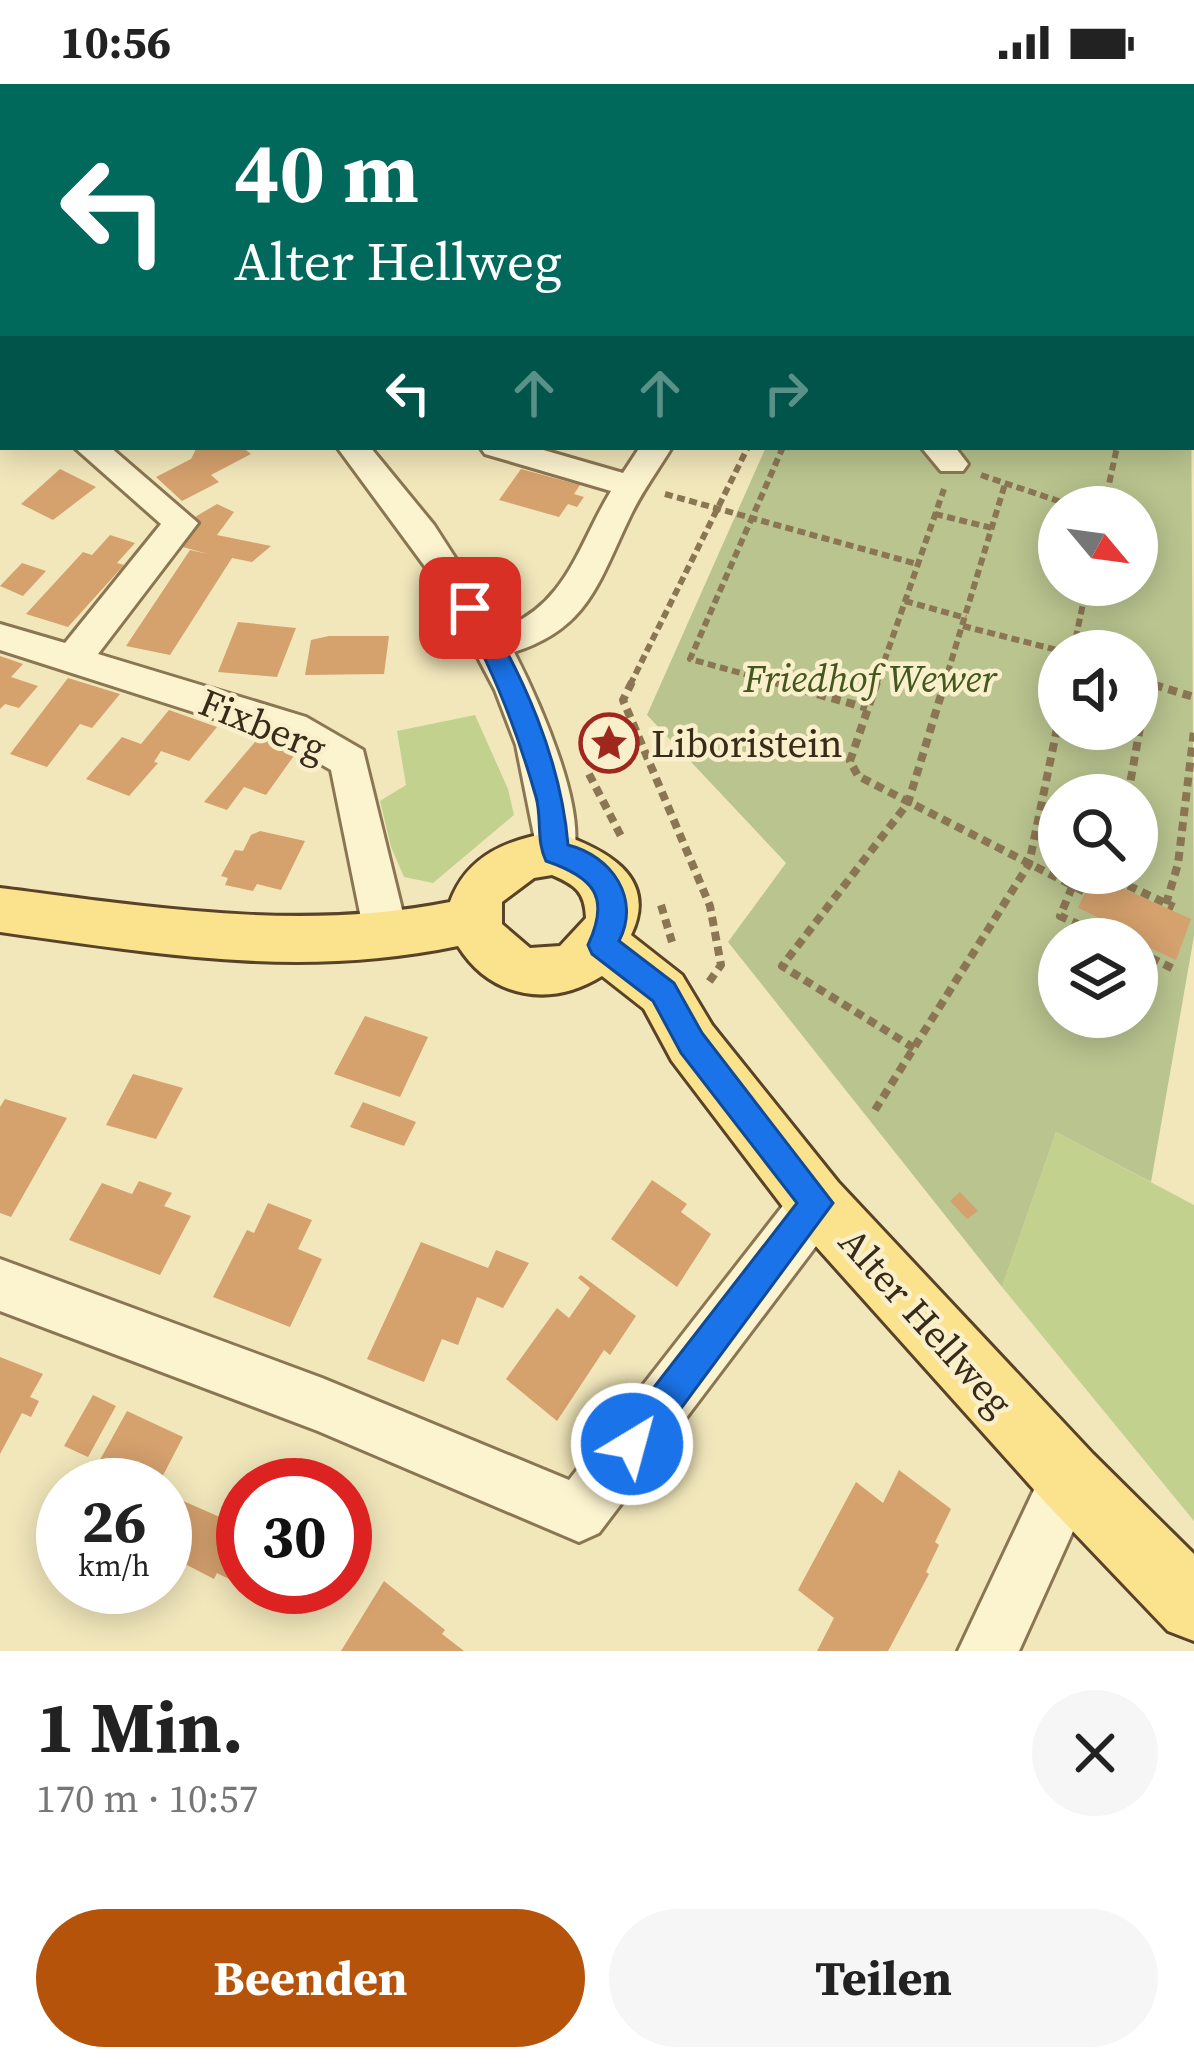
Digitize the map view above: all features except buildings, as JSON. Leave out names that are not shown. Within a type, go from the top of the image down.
[{"type":"main road","points":[[555,853],[577,858],[608,886],[613,926],[602,945],[582,962],[555,972],[527,971],[501,961],[483,942],[475,920],[477,898],[488,878],[507,862],[555,853]]},
{"type":"main road","points":[[0,910],[218,939],[387,938],[475,920]]},
{"type":"main road","name":"Alter Hellweg","points":[[602,945],[663,992],[692,1043],[817,1203],[1069,1478],[1194,1605]]},
{"type":"street","points":[[73,658],[181,523],[95,450]]},
{"type":"street","points":[[356,450],[395,496],[493,645],[552,804],[555,853]]},
{"type":"street","points":[[507,450],[632,485]]},
{"type":"street","points":[[493,645],[528,637],[576,594],[597,563],[611,523],[654,450]]},
{"type":"street","name":"Fixberg","points":[[0,637],[292,728],[350,761],[387,938]]},
{"type":"street","points":[[0,1285],[322,1405],[579,1513],[817,1203]]},
{"type":"street","points":[[988,1651],[1069,1478]]},
{"type":"path","points":[[721,965],[710,906],[623,700],[747,450]]},
{"type":"path","points":[[782,450],[690,659],[867,708]]},
{"type":"path","points":[[1109,486],[1117,450]]},
{"type":"path","points":[[1038,495],[945,455],[935,514],[850,760],[858,776],[1038,868]]},
{"type":"path","points":[[914,1048],[782,966],[908,803],[1005,484]]},
{"type":"path","points":[[632,485],[917,564]]},
{"type":"path","points":[[935,514],[992,528]]},
{"type":"path","points":[[904,601],[1038,644]]},
{"type":"path","points":[[1158,686],[1194,697]]},
{"type":"path","points":[[1148,894],[1170,905],[1194,731]]},
{"type":"path","points":[[875,1111],[1029,864],[1053,750]]},
{"type":"path","points":[[1158,961],[1177,970]]},
{"type":"green space","name":"Friedhof Wewer","points":[[765,450],[1191,450],[1194,936],[1151,1182],[1056,1132],[1002,1287],[728,942],[786,863],[647,715]]},
{"type":"green space","points":[[475,715],[508,789],[514,815],[433,883],[404,877],[380,801],[406,785],[397,731]]},
{"type":"green space","points":[[1056,1132],[1194,1205],[1194,1521],[1002,1287]]},
{"type":"place","name":"Liboristein","points":[[609,743]]},
{"type":"route","points":[[470,608],[493,645],[531,739],[552,804],[555,853],[577,858],[596,870],[608,886],[613,926],[602,945],[663,992],[692,1043],[817,1203],[632,1444]]}]
